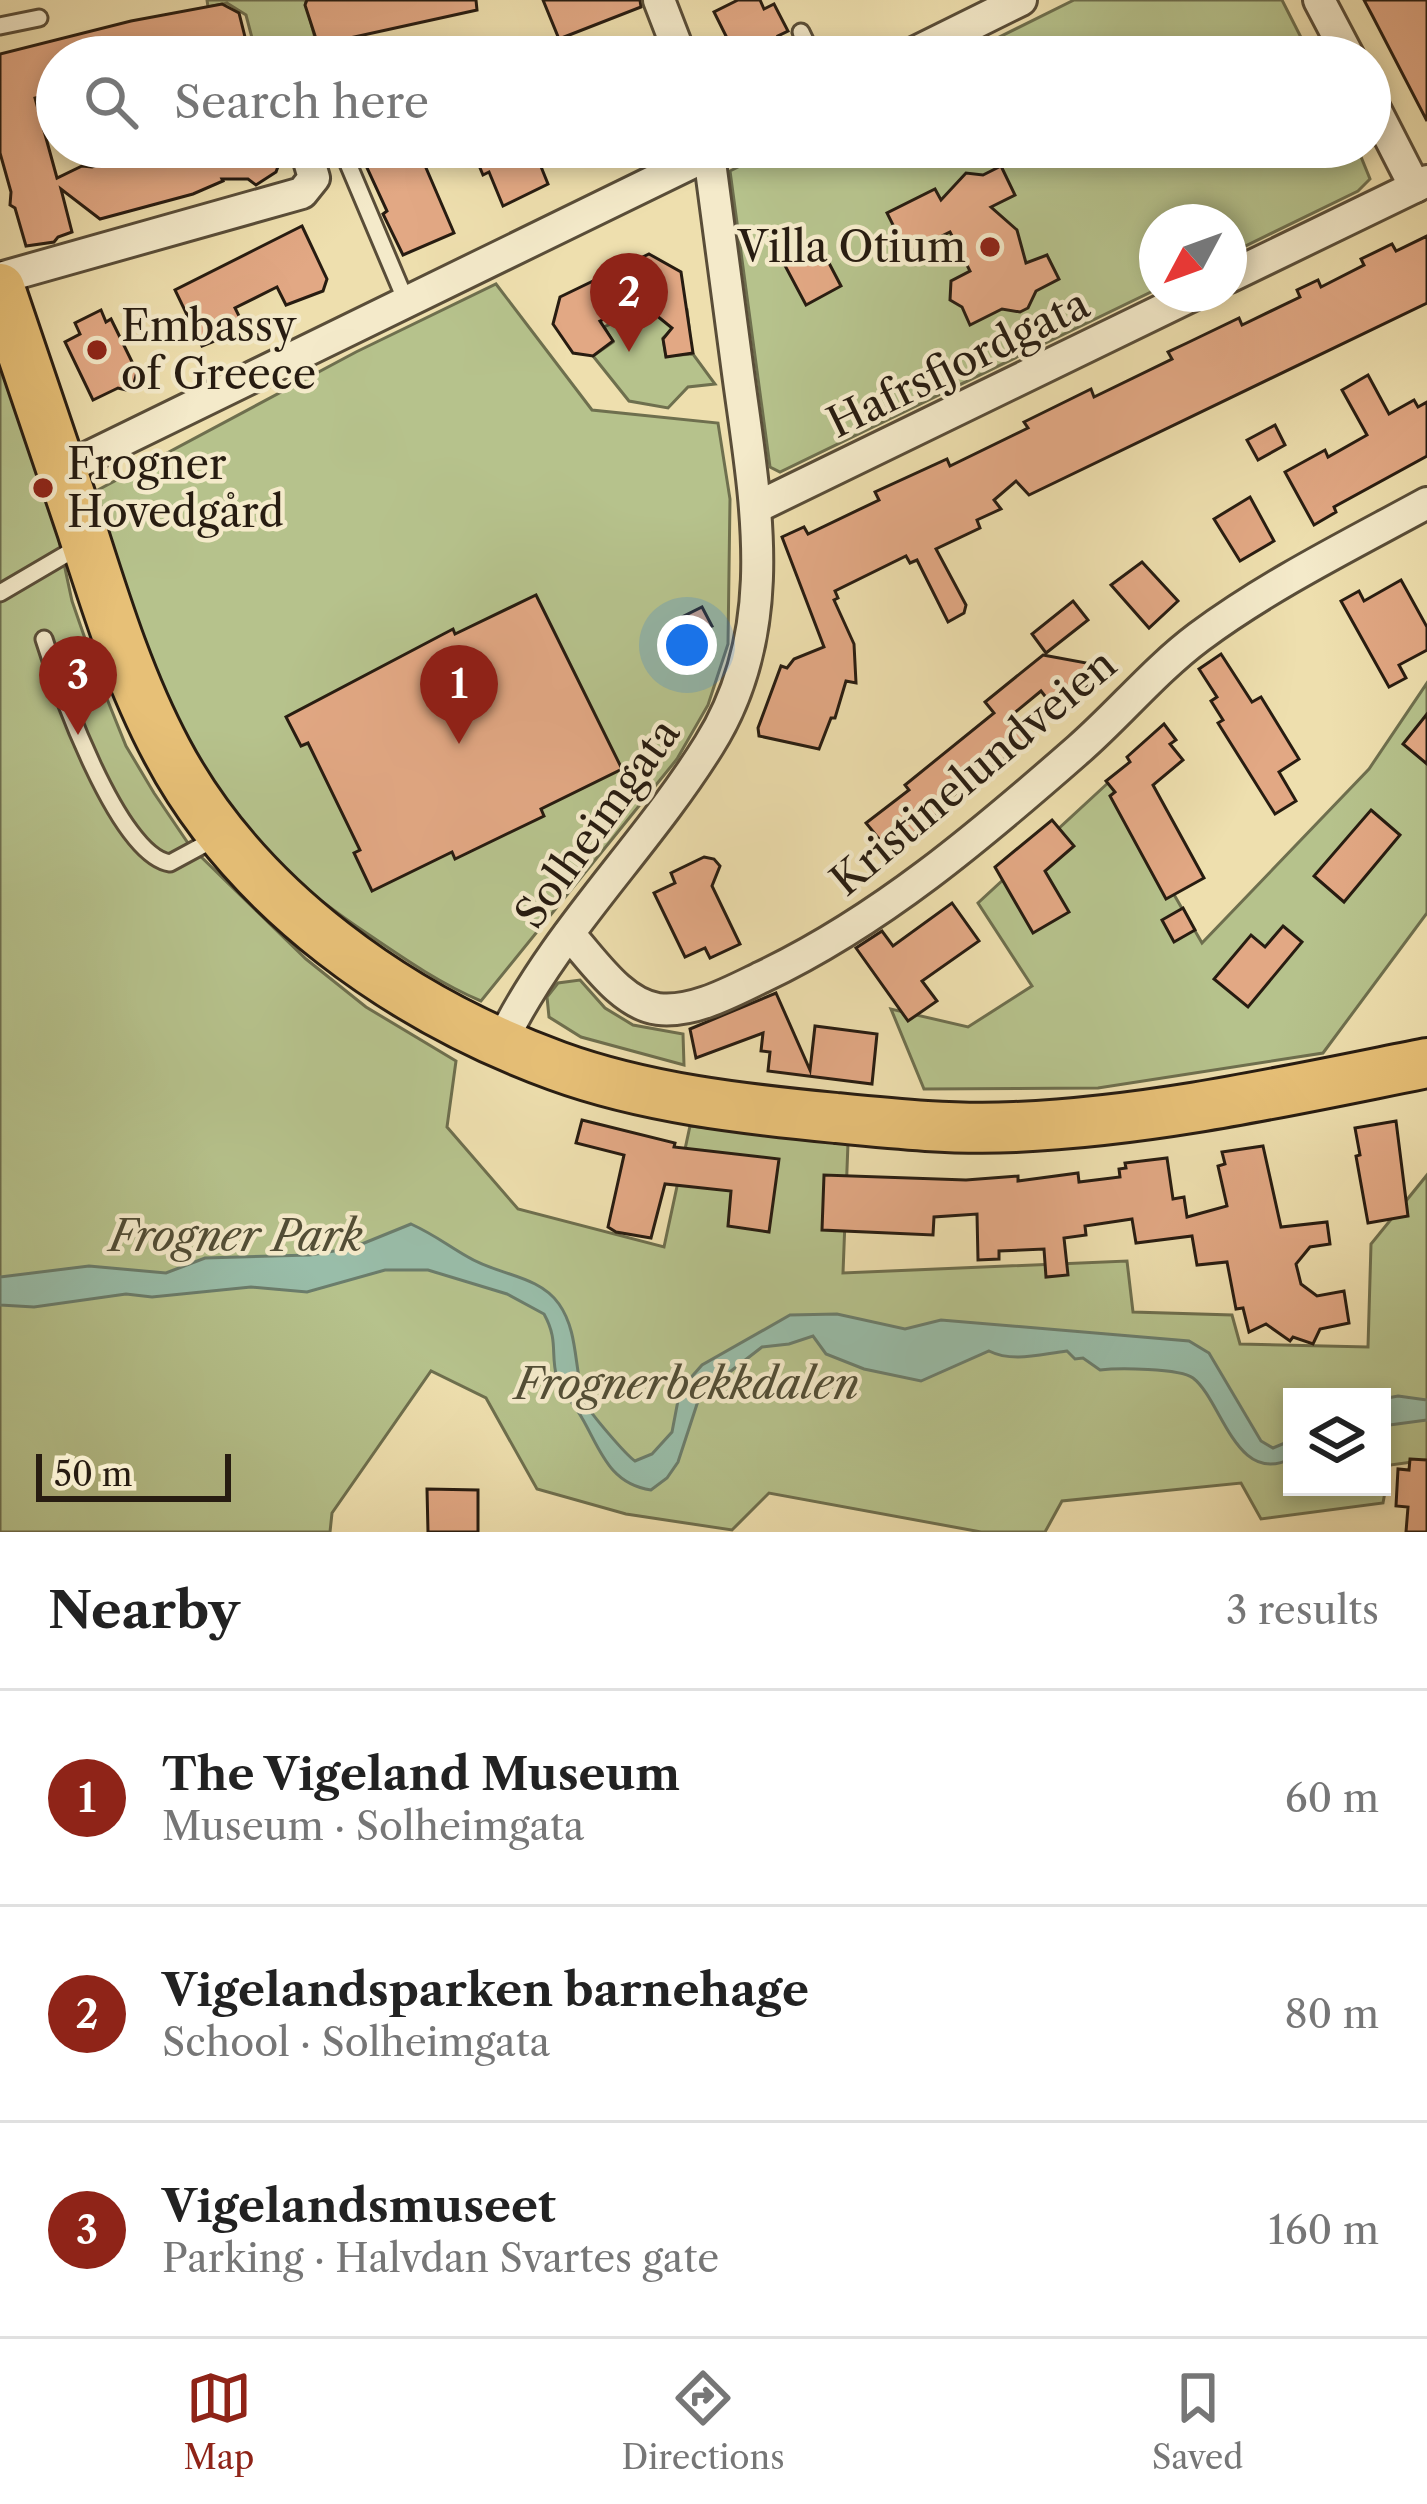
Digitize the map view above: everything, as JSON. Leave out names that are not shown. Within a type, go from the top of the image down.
[{"type":"main road","points":[[0,288],[115,630],[159,735],[222,834],[256,874],[346,951],[414,997],[501,1043],[560,1067],[633,1088],[757,1111],[930,1128],[1105,1120],[1427,1064]]},
{"type":"street","points":[[659,0],[672,36]]},
{"type":"street","points":[[948,36],[1021,0]]},
{"type":"street","points":[[1319,0],[1338,36]]},
{"type":"street","points":[[1247,268],[1421,184],[1391,134]]},
{"type":"street","points":[[0,278],[302,193],[314,178],[311,168]]},
{"type":"street","points":[[62,470],[676,168]]},
{"type":"street","name":"Solheimgata","points":[[501,1043],[537,973],[689,774],[725,716],[748,656],[756,619],[758,507],[715,168]]},
{"type":"street","name":"Hafrsfjordgata","points":[[758,507],[1158,312]]},
{"type":"street","name":"Kristinelundveien","points":[[569,934],[627,997],[661,1009],[700,1003],[814,952],[866,921],[938,866],[1080,748],[1198,638],[1427,503]]},
{"type":"lane","points":[[0,26],[39,18]]},
{"type":"lane","points":[[801,32],[803,36]]},
{"type":"lane","points":[[350,168],[406,301]]},
{"type":"lane","points":[[0,593],[86,543]]},
{"type":"lane","points":[[44,639],[77,734],[146,853],[170,863],[222,834]]},
{"type":"green space","points":[[207,0],[305,0],[314,36],[252,36],[246,15],[227,3],[208,7]]},
{"type":"green space","points":[[1074,0],[1282,0],[1300,36],[1001,36]]},
{"type":"green space","points":[[1366,168],[1370,179],[1358,191],[1247,245],[1247,204],[1139,204],[1139,298],[780,472],[770,467],[730,171]]},
{"type":"green space","points":[[496,284],[592,410],[718,423],[730,499],[728,644],[708,705],[677,759],[481,1001],[417,966],[310,892],[228,813],[195,766],[162,701],[96,491],[356,352]]},
{"type":"green space","points":[[647,308],[656,315],[687,310],[689,327],[673,329],[663,338],[666,356],[693,354],[715,384],[688,387],[668,408],[629,401],[593,356],[613,342],[604,327]]},
{"type":"green space","points":[[0,365],[57,531],[72,601],[99,679],[126,746],[154,793],[190,846],[306,959],[366,1007],[456,1061],[447,1127],[518,1209],[664,1247],[690,1126],[848,1143],[843,1273],[1127,1261],[1133,1312],[1232,1315],[1240,1344],[1368,1347],[1371,1244],[1427,1175],[1427,1460],[1391,1465],[1391,1388],[1283,1388],[1283,1496],[1384,1496],[1383,1503],[1261,1519],[1241,1483],[1062,1501],[1045,1532],[981,1532],[769,1493],[732,1530],[626,1514],[537,1489],[486,1398],[431,1371],[332,1513],[330,1532],[0,1532]]},
{"type":"green space","points":[[1427,683],[1427,913],[1323,1053],[1098,1088],[924,1089],[891,1009],[968,1027],[1032,986],[978,903],[1109,782],[1202,943],[1369,769]]},
{"type":"green space","points":[[580,980],[605,1008],[633,1025],[683,1034],[684,1065],[581,1037],[549,1017],[547,997],[558,983]]},
{"type":"shaded area","points":[[411,1224],[479,1263],[551,1294],[570,1328],[586,1404],[635,1461],[652,1454],[672,1432],[680,1390],[702,1365],[790,1315],[837,1314],[905,1329],[941,1320],[1189,1341],[1209,1353],[1261,1441],[1273,1448],[1283,1444],[1283,1461],[1257,1461],[1244,1452],[1203,1389],[1193,1378],[1175,1372],[1100,1370],[1067,1351],[1017,1357],[989,1351],[921,1381],[864,1369],[826,1354],[813,1336],[762,1347],[700,1395],[678,1462],[651,1490],[625,1481],[601,1453],[557,1378],[544,1314],[507,1294],[428,1270],[385,1270],[307,1292],[251,1287],[152,1297],[126,1294],[34,1307],[0,1305],[0,1277],[89,1266],[166,1273],[205,1258],[310,1255],[352,1248]]},
{"type":"shaded area","points":[[1391,1397],[1427,1400],[1427,1420],[1391,1425]]},
{"type":"building","points":[[307,0],[476,0],[477,10],[359,36],[315,36]]},
{"type":"building","points":[[543,0],[640,0],[641,7],[558,36]]},
{"type":"building","points":[[738,0],[760,0],[764,9],[774,4],[788,31],[778,36],[726,36],[714,12]]},
{"type":"building","points":[[1364,0],[1427,0],[1427,121],[1391,52],[1391,36],[1383,36]]},
{"type":"building","points":[[222,4],[239,13],[245,36],[71,36]]},
{"type":"building","points":[[36,45],[36,168],[54,168],[57,178],[78,168],[277,168],[276,172],[256,185],[248,179],[222,179],[193,194],[100,219],[61,189],[72,232],[54,242],[26,246],[10,205],[0,153],[0,54]]},
{"type":"building","points":[[367,168],[426,168],[454,233],[403,255],[383,214],[387,211]]},
{"type":"building","points":[[480,168],[542,168],[548,184],[503,206],[489,172],[483,175]]},
{"type":"building","name":"Villa Otium","points":[[1002,168],[1015,195],[991,207],[1017,230],[1026,263],[1047,255],[1059,279],[1036,291],[1028,308],[1020,312],[1002,309],[970,325],[962,307],[950,300],[951,281],[970,271],[950,232],[907,253],[887,213],[935,189],[941,200],[966,173],[983,175]]},
{"type":"building","points":[[302,226],[327,279],[323,291],[286,305],[277,287],[235,308],[243,324],[237,332],[202,346],[175,290]]},
{"type":"building","points":[[1427,236],[1427,303],[1029,495],[1016,481],[994,500],[1001,509],[977,520],[980,528],[936,549],[966,605],[964,613],[948,622],[917,560],[910,563],[906,556],[835,591],[838,598],[834,600],[854,644],[856,683],[846,681],[819,749],[759,736],[781,666],[787,668],[794,659],[824,647],[782,537],[804,527],[808,534],[879,500],[875,492],[947,459],[950,466],[1028,428],[1024,422],[1091,389],[1094,397],[1172,359],[1168,352],[1239,318],[1242,325],[1300,297],[1297,290],[1318,280],[1321,287],[1392,244],[1396,251]]},
{"type":"building","points":[[811,241],[812,245],[818,242],[841,286],[806,305],[782,260]]},
{"type":"building","points":[[649,254],[681,272],[693,353],[666,357],[663,339],[672,328],[640,302],[600,321],[613,341],[593,356],[573,353],[553,324],[560,297]]},
{"type":"building","name":"Embassy of Greece","points":[[101,310],[106,322],[111,319],[137,372],[133,387],[118,388],[93,400],[65,342],[80,334],[75,323]]},
{"type":"building","points":[[1368,375],[1389,414],[1414,400],[1418,407],[1427,402],[1427,456],[1334,507],[1336,512],[1314,525],[1285,472],[1325,450],[1328,457],[1367,435],[1342,390]]},
{"type":"building","points":[[1275,425],[1285,445],[1258,460],[1247,440]]},
{"type":"building","points":[[1250,497],[1274,541],[1240,561],[1214,519]]},
{"type":"building","points":[[1142,562],[1178,601],[1149,628],[1111,585]]},
{"type":"building","points":[[1401,580],[1427,627],[1427,650],[1399,665],[1406,678],[1389,687],[1341,601],[1359,591],[1364,601]]},
{"type":"building","points":[[536,595],[622,769],[541,809],[544,816],[455,859],[452,852],[372,891],[354,853],[360,850],[308,743],[301,746],[286,717],[453,629],[455,634]]},
{"type":"building","points":[[1073,601],[1088,620],[1046,653],[1032,634]]},
{"type":"building","points":[[702,607],[712,626],[685,639],[676,620]]},
{"type":"building","points":[[1221,654],[1252,702],[1261,697],[1299,759],[1279,772],[1296,801],[1275,814],[1218,723],[1223,720],[1211,701],[1217,697],[1199,669]]},
{"type":"building","points":[[1043,655],[1092,664],[1099,675],[1065,706],[1060,698],[1052,705],[1041,691],[1007,719],[1026,742],[948,799],[951,802],[901,844],[895,836],[884,845],[866,823],[994,713],[985,702]]},
{"type":"building","points":[[1427,714],[1427,764],[1403,744]]},
{"type":"building","points":[[1164,724],[1176,740],[1170,744],[1183,760],[1153,785],[1204,878],[1166,899],[1106,781]]},
{"type":"building","points":[[1371,810],[1400,835],[1344,902],[1314,876]]},
{"type":"building","points":[[1052,820],[1074,846],[1045,871],[1069,912],[1033,933],[995,867]]},
{"type":"building","points":[[704,857],[720,866],[712,886],[740,944],[710,958],[705,948],[685,957],[654,893],[675,883],[671,873]]},
{"type":"building","points":[[952,903],[979,941],[922,981],[937,1001],[908,1021],[856,948],[882,931],[893,946]]},
{"type":"building","points":[[1183,908],[1195,930],[1174,942],[1162,920]]},
{"type":"building","points":[[1283,926],[1302,942],[1248,1007],[1214,979],[1251,935],[1265,947]]},
{"type":"building","points":[[776,993],[810,1070],[815,1026],[877,1034],[872,1084],[768,1071],[770,1052],[761,1051],[763,1033],[696,1058],[690,1029]]},
{"type":"building","points":[[582,1120],[675,1143],[674,1147],[779,1159],[769,1232],[728,1226],[731,1191],[665,1184],[651,1238],[616,1232],[608,1227],[624,1155],[576,1143]]},
{"type":"building","points":[[1396,1121],[1408,1216],[1368,1223],[1355,1128]]},
{"type":"building","points":[[1263,1146],[1281,1227],[1327,1222],[1330,1244],[1310,1247],[1296,1264],[1301,1284],[1317,1296],[1344,1291],[1349,1323],[1320,1329],[1313,1344],[1293,1337],[1290,1341],[1266,1324],[1249,1332],[1243,1308],[1236,1309],[1227,1262],[1197,1265],[1192,1236],[1136,1243],[1132,1219],[1085,1226],[1086,1235],[1064,1238],[1068,1275],[1046,1277],[1044,1249],[999,1251],[999,1259],[978,1260],[977,1214],[934,1217],[933,1235],[822,1230],[824,1175],[966,1180],[1018,1176],[1018,1181],[1078,1173],[1079,1182],[1120,1177],[1119,1169],[1126,1168],[1125,1163],[1167,1158],[1173,1199],[1184,1197],[1187,1217],[1227,1206],[1218,1166],[1225,1164],[1222,1152]]},
{"type":"building","points":[[1410,1459],[1427,1460],[1427,1532],[1406,1532],[1408,1507],[1396,1506],[1398,1469],[1409,1470]]},
{"type":"building","points":[[427,1489],[478,1490],[478,1532],[428,1532]]},
{"type":"place","name":"Villa Otium","points":[[990,247]]},
{"type":"place","name":"Embassy of Greece","points":[[97,350]]},
{"type":"place","name":"Vigelandsparken barnehage","points":[[629,352]]},
{"type":"place","name":"Frogner Hovedgård","points":[[43,488]]},
{"type":"place","name":"Vigelandsmuseet","points":[[78,735]]},
{"type":"place","name":"The Vigeland Museum","points":[[459,744]]},
{"type":"park label","name":"Frogner Park","points":[[236,1236]]},
{"type":"park label","name":"Frognerbekkdalen","points":[[687,1384]]}]
